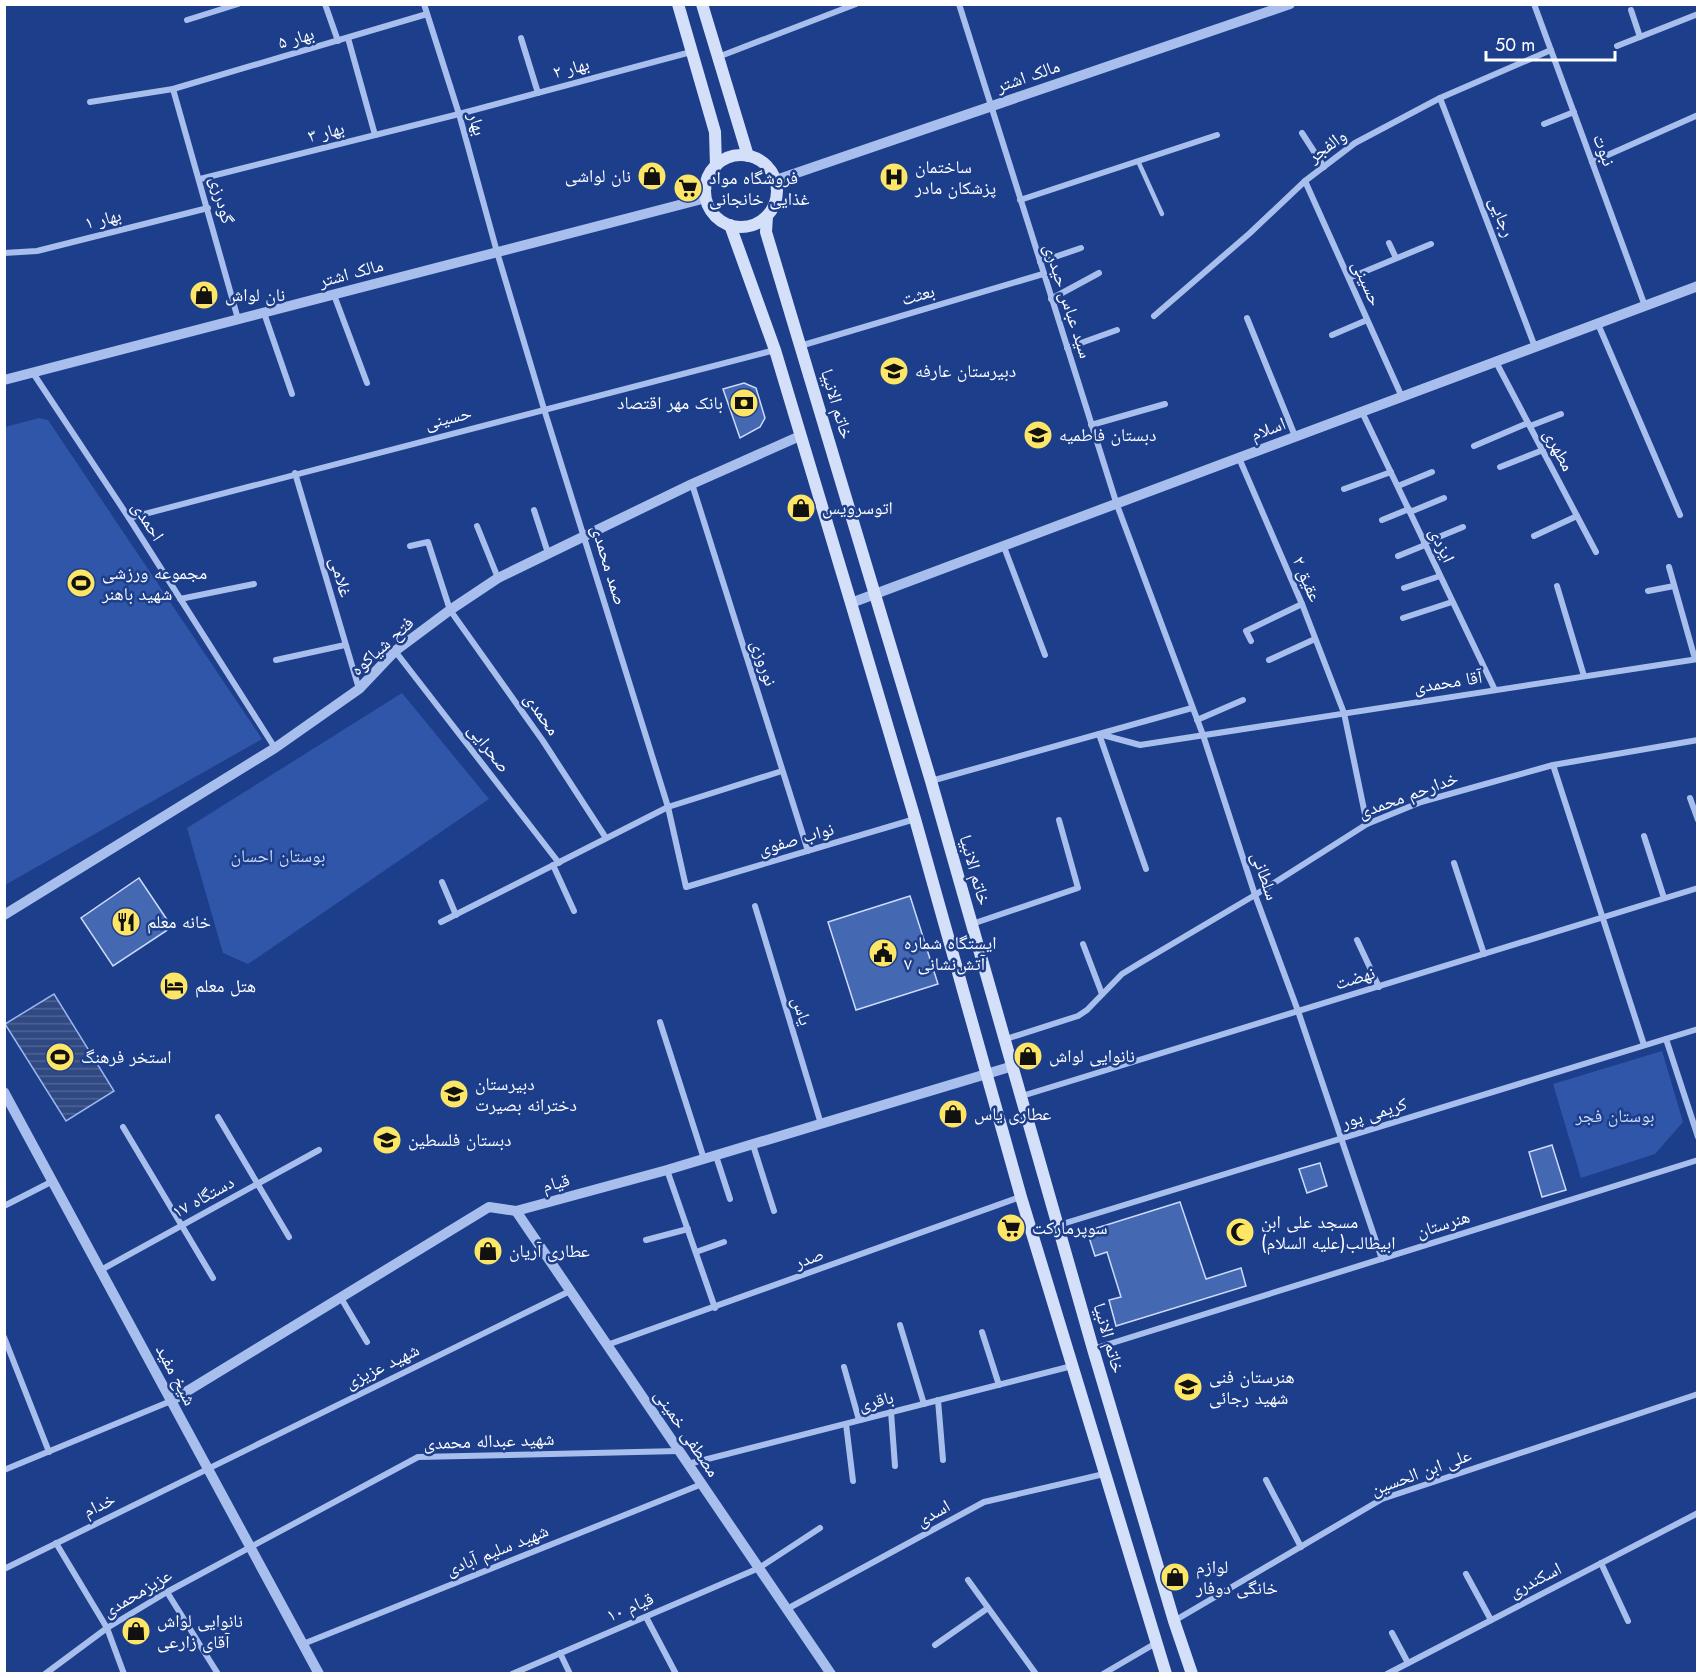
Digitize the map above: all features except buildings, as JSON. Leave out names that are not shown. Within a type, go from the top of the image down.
[{"type":"main road","points":[[678,4],[715,132],[716,166]]},
{"type":"main road","points":[[702,4],[748,156]]},
{"type":"main road","points":[[748,156],[765,164],[771,171],[776,180],[777,199],[767,216],[750,226],[730,225],[715,215],[706,198],[707,181],[716,166],[725,159],[748,156]]},
{"type":"main road","name":"خاتم الانبیا","points":[[767,216],[766,231],[931,781],[1094,1349],[1174,1621],[1192,1674]]},
{"type":"main road","points":[[730,225],[775,350],[915,819],[1021,1197],[1166,1674]]},
{"type":"street","points":[[187,20],[237,4]]},
{"type":"street","points":[[325,4],[338,41]]},
{"type":"street","name":"بهار","points":[[424,4],[459,114],[497,252]]},
{"type":"street","points":[[717,57],[856,4]]},
{"type":"street","name":"سید عباس حیدری","points":[[959,4],[1117,505]]},
{"type":"street","name":"مالک اشتر","points":[[776,180],[1290,4]]},
{"type":"street","name":"نبوت","points":[[1534,4],[1645,306]]},
{"type":"street","points":[[1631,10],[1640,37]]},
{"type":"street","name":"بهار ۵","points":[[90,102],[173,89],[427,14]]},
{"type":"street","points":[[1617,46],[1698,14]]},
{"type":"street","points":[[348,38],[375,135]]},
{"type":"street","points":[[521,38],[538,93]]},
{"type":"street","name":"والفجر","points":[[1154,316],[1250,233],[1305,181],[1355,143],[1440,98],[1551,50]]},
{"type":"street","name":"بهار ۲","points":[[459,114],[691,52]]},
{"type":"street","name":"گودرزی","points":[[173,89],[238,319]]},
{"type":"street","name":"رجایی","points":[[1440,98],[1535,347]]},
{"type":"street","points":[[1544,124],[1574,112]]},
{"type":"street","name":"بهار ۳","points":[[200,179],[459,114]]},
{"type":"street","points":[[1592,162],[1698,115]]},
{"type":"street","points":[[1302,133],[1324,167]]},
{"type":"street","points":[[1020,201],[1217,135]]},
{"type":"street","name":"حسینی","points":[[1305,181],[1402,397]]},
{"type":"street","name":"مالک اشتر","points":[[4,380],[706,198]]},
{"type":"street","name":"بهار ۱","points":[[4,253],[37,251],[208,208]]},
{"type":"street","points":[[1389,243],[1396,258]]},
{"type":"street","points":[[1349,278],[1431,244]]},
{"type":"street","points":[[1040,262],[1081,248]]},
{"type":"street","name":"صمد محمدی","points":[[497,252],[668,807],[686,887]]},
{"type":"street","points":[[1051,299],[1099,273]]},
{"type":"street","name":"بعثت","points":[[800,346],[1043,274]]},
{"type":"street","name":"اسلام","points":[[851,603],[1697,288]]},
{"type":"street","points":[[334,295],[367,383]]},
{"type":"street","points":[[264,313],[292,394]]},
{"type":"street","points":[[1247,318],[1295,436]]},
{"type":"street","points":[[1332,335],[1368,320]]},
{"type":"street","points":[[1598,324],[1680,515]]},
{"type":"street","points":[[1067,348],[1117,330]]},
{"type":"street","name":"حسینی","points":[[129,518],[775,350]]},
{"type":"street","name":"مطهری","points":[[1496,362],[1596,552]]},
{"type":"street","name":"احمدی","points":[[33,373],[129,518],[275,748]]},
{"type":"street","points":[[1091,425],[1165,404]]},
{"type":"street","name":"ایزدی","points":[[1362,412],[1495,690]]},
{"type":"street","points":[[1474,446],[1560,414]]},
{"type":"street","name":"فتح شیاکوه","points":[[4,915],[275,748],[359,689],[395,651],[498,578],[692,484],[800,436]]},
{"type":"street","points":[[1500,467],[1543,450]]},
{"type":"street","name":"عقیق ۲","points":[[1239,458],[1302,604],[1344,713],[1367,824]]},
{"type":"street","points":[[1344,489],[1391,472]]},
{"type":"street","points":[[1398,486],[1432,472]]},
{"type":"street","name":"غلامی","points":[[295,473],[359,689]]},
{"type":"street","name":"نوروزی","points":[[692,484],[808,851]]},
{"type":"street","points":[[1382,520],[1444,498]]},
{"type":"street","name":"سلطانی","points":[[1117,505],[1203,735],[1255,895],[1298,1011],[1382,1259]]},
{"type":"street","points":[[534,510],[548,553]]},
{"type":"street","points":[[1533,536],[1577,516]]},
{"type":"street","points":[[477,526],[498,578]]},
{"type":"street","points":[[1398,556],[1463,527]]},
{"type":"street","name":"محمدی","points":[[411,546],[428,542],[450,610],[543,741],[606,838]]},
{"type":"street","points":[[1004,547],[1046,655]]},
{"type":"street","points":[[1669,567],[1696,659]]},
{"type":"street","points":[[1404,588],[1440,576]]},
{"type":"street","points":[[180,599],[254,584]]},
{"type":"street","points":[[1557,586],[1584,676]]},
{"type":"street","points":[[1648,591],[1674,586]]},
{"type":"street","points":[[1403,618],[1452,602]]},
{"type":"street","points":[[1251,641],[1246,631],[1302,604]]},
{"type":"street","points":[[1269,660],[1315,639]]},
{"type":"street","points":[[276,660],[345,645]]},
{"type":"street","name":"صحرایی","points":[[395,651],[556,864],[574,911]]},
{"type":"street","name":"آقا محمدی","points":[[1099,734],[1140,745],[1696,659]]},
{"type":"street","points":[[1197,720],[1243,700]]},
{"type":"street","points":[[931,781],[1192,708]]},
{"type":"street","points":[[1099,734],[1146,869]]},
{"type":"street","name":"خدارحم محمدی","points":[[1006,1039],[1078,1016],[1087,1010],[1122,974],[1255,895],[1367,824],[1421,802],[1553,765],[1698,740]]},
{"type":"street","points":[[1553,765],[1644,1045]]},
{"type":"street","points":[[441,922],[668,807],[782,771]]},
{"type":"street","points":[[1690,798],[1698,820]]},
{"type":"street","name":"نواب صفوی","points":[[686,887],[915,819]]},
{"type":"street","points":[[972,924],[1078,888],[1059,820]]},
{"type":"street","points":[[1644,836],[1664,898]]},
{"type":"street","points":[[1454,863],[1484,954]]},
{"type":"street","points":[[442,882],[456,915]]},
{"type":"street","name":"نهضت","points":[[1022,1096],[1698,888]]},
{"type":"street","name":"یاس","points":[[754,906],[822,1125]]},
{"type":"street","points":[[1357,940],[1379,987]]},
{"type":"street","points":[[1083,944],[1102,994]]},
{"type":"street","points":[[660,1022],[704,1159]]},
{"type":"street","name":"کریمی پور","points":[[1059,1225],[1698,1029]]},
{"type":"street","points":[[1666,1039],[1698,1137]]},
{"type":"street","name":"قیام","points":[[171,1401],[489,1207],[516,1211],[668,1170],[1013,1066]]},
{"type":"street","name":"شیخ مفید","points":[[4,1092],[319,1674]]},
{"type":"street","points":[[218,1117],[289,1237]]},
{"type":"street","points":[[123,1127],[213,1278]]},
{"type":"street","points":[[753,1145],[774,1211]]},
{"type":"street","name":"۱۷ دستگاه","points":[[101,1270],[319,1150]]},
{"type":"street","points":[[716,1155],[730,1199]]},
{"type":"street","name":"هنرستان","points":[[1094,1349],[1698,1160]]},
{"type":"street","points":[[668,1170],[715,1308]]},
{"type":"street","points":[[4,1206],[53,1181]]},
{"type":"street","name":"صدر","points":[[608,1345],[1021,1197]]},
{"type":"street","name":"مصطفی خمینی","points":[[516,1211],[831,1674]]},
{"type":"street","points":[[646,1240],[688,1229]]},
{"type":"street","points":[[696,1252],[724,1242]]},
{"type":"street","name":"شهید عزیزی","points":[[208,1468],[570,1291]]},
{"type":"street","points":[[341,1298],[368,1342]]},
{"type":"street","points":[[900,1325],[924,1404]]},
{"type":"street","points":[[982,1332],[999,1385]]},
{"type":"street","points":[[4,1337],[49,1452]]},
{"type":"street","name":"باقری","points":[[688,1464],[1072,1366]]},
{"type":"street","points":[[844,1367],[859,1420]]},
{"type":"street","name":"علی ابن الحسین","points":[[1174,1621],[1382,1499],[1698,1394]]},
{"type":"street","points":[[938,1400],[943,1460]]},
{"type":"street","points":[[4,1470],[171,1401]]},
{"type":"street","points":[[891,1412],[895,1466]]},
{"type":"street","points":[[846,1424],[853,1481]]},
{"type":"street","name":"شهید عبداله محمدی","points":[[250,1546],[418,1457],[679,1451]]},
{"type":"street","name":"خدام","points":[[4,1569],[208,1468]]},
{"type":"street","name":"اسدی","points":[[787,1609],[984,1502],[1104,1474]]},
{"type":"street","points":[[1266,1480],[1301,1547]]},
{"type":"street","name":"شهید سلیم آبادی","points":[[303,1644],[702,1484]]},
{"type":"street","name":"اسکندری","points":[[1387,1674],[1698,1513]]},
{"type":"street","name":"قیام ۱۰","points":[[512,1674],[759,1568],[820,1528]]},
{"type":"street","points":[[56,1543],[107,1628],[124,1674]]},
{"type":"street","name":"عزیزمحمدی","points":[[45,1674],[107,1628],[250,1546]]},
{"type":"street","points":[[1601,1563],[1628,1621]]},
{"type":"street","points":[[1466,1574],[1491,1620]]},
{"type":"street","points":[[968,1580],[1036,1674]]},
{"type":"street","points":[[167,1592],[218,1674]]},
{"type":"street","points":[[934,1645],[988,1608]]},
{"type":"street","points":[[646,1617],[676,1674]]},
{"type":"street","points":[[1392,1633],[1408,1663]]},
{"type":"street","points":[[1103,1674],[1156,1643]]},
{"type":"street","points":[[560,1653],[570,1674]]},
{"type":"lane","points":[[1138,161],[1162,214]]},
{"type":"green space","name":"مجموعه ورزشی شهید باهنر","points":[[39,418],[48,420],[262,739],[5,885],[5,427]]},
{"type":"green space","name":"بوستان احسان","points":[[402,693],[489,799],[248,964],[223,953],[187,828]]},
{"type":"green space","name":"بوستان فجر","points":[[1662,1051],[1683,1122],[1655,1154],[1581,1178],[1553,1084]]},
{"type":"shaded area","name":"استخر فرهنگ","points":[[54,994],[114,1091],[66,1121],[5,1024]]},
{"type":"place","name":"نان لواشی","points":[[652,176]]},
{"type":"place","name":"ساختمان پزشکان مادر","points":[[894,177]]},
{"type":"place","name":"فروشگاه مواد غذایی خانجانی","points":[[688,188]]},
{"type":"place","name":"نان لواش","points":[[204,295]]},
{"type":"place","name":"دبیرستان عارفه","points":[[894,371]]},
{"type":"place","name":"بانک مهر اقتصاد","points":[[744,403]]},
{"type":"place","name":"دبستان فاطمیه","points":[[1038,435]]},
{"type":"place","name":"اتوسرویس","points":[[801,508]]},
{"type":"place","name":"مجموعه ورزشی شهید باهنر","points":[[81,583]]},
{"type":"place","name":"خانه معلم","points":[[126,922]]},
{"type":"place","name":"ایستگاه شماره ۷ آتش‌نشانی","points":[[883,953]]},
{"type":"place","name":"هتل معلم","points":[[174,986]]},
{"type":"place","name":"نانوایی لواش","points":[[1028,1056]]},
{"type":"place","name":"استخر فرهنگ","points":[[60,1057]]},
{"type":"place","name":"دبیرستان دخترانه بصیرت","points":[[454,1094]]},
{"type":"place","name":"عطاری یاس","points":[[953,1114]]},
{"type":"place","name":"دبستان فلسطین","points":[[387,1140]]},
{"type":"place","name":"سوپرمارکت","points":[[1011,1228]]},
{"type":"place","name":"مسجد علی ابن ابیطالب(علیه السلام)","points":[[1240,1232]]},
{"type":"place","name":"عطاری آریان","points":[[488,1251]]},
{"type":"place","name":"هنرستان فنی شهید رجائی","points":[[1188,1387]]},
{"type":"place","name":"لوازم خانگی دوفار","points":[[1175,1577]]},
{"type":"place","name":"نانوایی لواش آقای زارعی","points":[[136,1631]]}]
